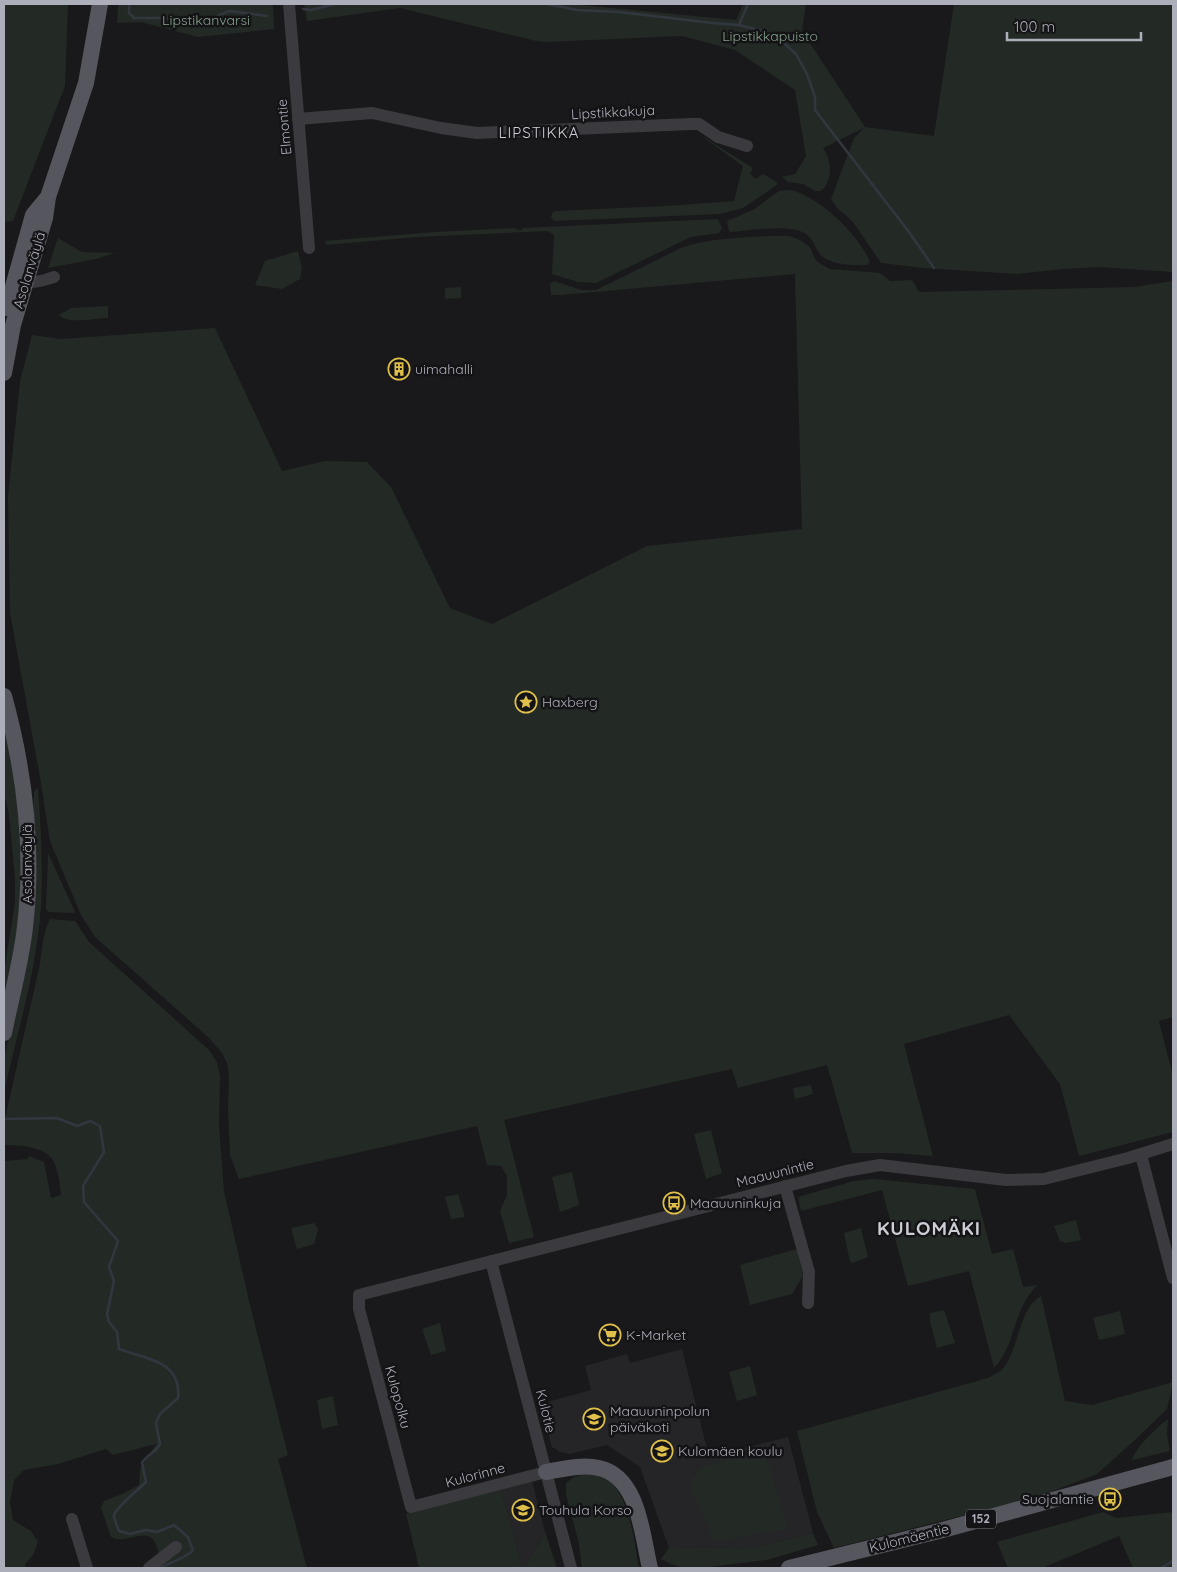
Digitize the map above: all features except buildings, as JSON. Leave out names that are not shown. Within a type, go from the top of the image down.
[{"type":"main road","name":"Asolanväylä","points":[[93,4],[95,31]]},
{"type":"main road","name":"Asolanväylä","points":[[4,322],[45,218],[48,197],[86,83],[100,4]]},
{"type":"main road","name":"Asolanväylä","points":[[4,373],[23,277]]},
{"type":"main road","name":"Asolanväylä","points":[[4,696],[24,792],[29,856],[28,893],[24,929],[4,1033]]},
{"type":"main road","points":[[546,1472],[591,1467],[600,1468],[619,1476],[631,1494],[636,1506],[650,1568]]},
{"type":"main road","name":"Kulomäentie","points":[[789,1568],[939,1531],[1173,1467]]},
{"type":"street","name":"Elmontie","points":[[288,4],[309,248]]},
{"type":"street","name":"Lipstikkakuja","points":[[298,119],[372,114],[477,133],[699,124],[718,137],[747,146]]},
{"type":"street","name":"Maauunintie","points":[[359,1294],[846,1171],[880,1165],[1006,1180],[1031,1180],[1141,1154],[1173,1144]]},
{"type":"street","points":[[1141,1154],[1169,1243],[1173,1278]]},
{"type":"street","points":[[785,1186],[809,1272],[808,1303]]},
{"type":"street","name":"Kulotie","points":[[491,1261],[571,1568]]},
{"type":"street","name":"Kulopolku","points":[[359,1294],[359,1309],[411,1507]]},
{"type":"street","name":"Kulorinne","points":[[411,1507],[546,1472]]},
{"type":"street","points":[[72,1518],[87,1568]]},
{"type":"street","points":[[149,1568],[176,1546]]},
{"type":"shaded area","name":"Kulomäen koulu","points":[[682,1349],[709,1457],[788,1437],[813,1533],[758,1547],[669,1548],[640,1467],[607,1445],[570,1454],[560,1452],[552,1447],[540,1404],[591,1390],[585,1366],[627,1354],[630,1363]]},
{"type":"shaded area","name":"Touhula Korso","points":[[532,1481],[545,1532],[525,1568],[522,1568],[501,1489]]},
{"type":"green space","points":[[4,4],[68,4],[65,86],[13,221],[4,222]]},
{"type":"green space","name":"Lipstikanvarsi","points":[[118,4],[273,4],[274,29],[198,37],[141,22],[117,23]]},
{"type":"green space","name":"Lipstikkapuisto","points":[[304,4],[570,4],[736,20],[743,4],[806,4],[802,31],[865,127],[934,136],[954,4],[1173,4],[1173,272],[1098,267],[1017,274],[923,268],[881,263],[853,222],[837,208],[831,199],[854,138],[864,128],[823,148],[828,158],[830,170],[828,182],[821,191],[815,191],[803,184],[788,182],[782,177],[795,174],[806,156],[795,90],[735,50],[682,36],[536,41],[400,8],[307,21]]},
{"type":"green space","points":[[697,133],[753,168],[750,174],[756,179],[763,174],[777,182],[777,185],[743,208],[720,214],[554,221],[551,217],[555,211],[734,201],[743,166]]},
{"type":"green space","points":[[790,190],[813,200],[837,218],[857,240],[870,262],[867,265],[835,263],[819,253],[806,234],[790,229],[758,229],[729,232],[727,221],[753,210],[779,191]]},
{"type":"green space","points":[[718,219],[722,228],[719,233],[691,237],[596,283],[578,282],[552,274],[554,235],[548,231],[417,237],[326,245],[325,241],[435,232],[516,228],[517,230],[522,230],[522,228]]},
{"type":"green space","points":[[789,236],[798,239],[810,247],[816,261],[830,269],[880,273],[890,281],[912,280],[919,292],[1134,287],[1173,281],[1173,1017],[1159,1021],[1173,1076],[1173,1132],[1079,1156],[1060,1084],[1009,1015],[904,1044],[933,1156],[894,1153],[852,1153],[827,1065],[738,1088],[732,1069],[504,1120],[534,1237],[509,1243],[500,1211],[507,1195],[507,1176],[501,1166],[487,1165],[477,1126],[239,1179],[230,1155],[229,1076],[227,1063],[222,1053],[208,1037],[95,937],[81,915],[50,841],[10,613],[8,496],[20,381],[32,335],[61,339],[215,328],[282,471],[325,461],[367,462],[391,487],[450,608],[492,624],[647,546],[802,529],[795,274],[551,295],[550,284],[554,281],[581,290],[596,290],[681,248],[714,240]]},
{"type":"green space","points":[[58,238],[82,252],[115,253],[96,259],[48,268]]},
{"type":"green space","points":[[298,251],[302,268],[300,279],[282,289],[255,285],[265,261]]},
{"type":"green space","points":[[461,287],[461,298],[445,299],[445,288]]},
{"type":"green space","points":[[108,306],[108,318],[69,320],[59,315],[71,308]]},
{"type":"green space","points":[[4,722],[23,824],[21,918],[4,1007],[4,972],[15,903],[15,879],[9,815],[4,793]]},
{"type":"green space","points":[[38,788],[42,861],[39,929],[36,953],[4,1092],[4,1057],[27,957],[34,791]]},
{"type":"green space","points":[[48,853],[75,912],[73,913],[49,912],[46,909]]},
{"type":"green space","points":[[50,919],[75,921],[89,942],[209,1050],[217,1062],[220,1076],[219,1126],[224,1191],[250,1305],[288,1455],[278,1459],[307,1568],[156,1568],[160,1565],[157,1547],[148,1536],[124,1539],[111,1537],[101,1508],[104,1501],[139,1485],[140,1469],[156,1444],[113,1455],[106,1449],[58,1464],[24,1470],[14,1480],[10,1502],[13,1520],[31,1531],[38,1542],[33,1555],[25,1564],[25,1568],[4,1568],[4,1161],[28,1159],[29,1156],[44,1162],[51,1198],[61,1195],[58,1174],[53,1160],[48,1154],[34,1148],[4,1145],[4,1123],[40,964],[44,935]]},
{"type":"green space","points":[[811,1085],[813,1094],[795,1099],[793,1088]]},
{"type":"green space","points":[[711,1130],[722,1173],[706,1179],[694,1134]]},
{"type":"green space","points":[[572,1172],[579,1205],[560,1212],[552,1177]]},
{"type":"green space","points":[[873,1179],[975,1189],[992,1254],[1013,1249],[1023,1287],[1038,1285],[1023,1304],[1007,1348],[994,1368],[969,1271],[908,1286],[882,1190],[801,1211],[798,1197],[854,1181]]},
{"type":"green space","points":[[458,1194],[465,1217],[451,1219],[445,1197]]},
{"type":"green space","points":[[1076,1220],[1081,1240],[1066,1243],[1060,1241],[1054,1226]]},
{"type":"green space","points":[[314,1223],[318,1230],[314,1244],[297,1249],[291,1228]]},
{"type":"green space","points":[[861,1228],[868,1257],[853,1263],[850,1262],[844,1233]]},
{"type":"green space","points":[[797,1249],[803,1276],[792,1294],[750,1305],[740,1265]]},
{"type":"green space","points":[[1041,1296],[1065,1401],[1092,1405],[1173,1382],[1167,1409],[1097,1474],[1040,1496],[834,1548],[817,1512],[797,1431],[994,1375],[1003,1369],[1009,1359],[1028,1309]]},
{"type":"green space","points":[[944,1310],[955,1343],[937,1348],[930,1321],[930,1313]]},
{"type":"green space","points":[[1120,1311],[1125,1334],[1099,1340],[1093,1318]]},
{"type":"green space","points":[[440,1323],[446,1351],[431,1355],[422,1329]]},
{"type":"green space","points":[[750,1366],[757,1395],[737,1401],[729,1372]]},
{"type":"green space","points":[[333,1396],[338,1425],[322,1429],[317,1400]]},
{"type":"green space","points":[[1168,1419],[1167,1435],[1170,1451],[1132,1460],[1142,1444]]},
{"type":"green space","points":[[764,1450],[788,1529],[714,1541],[692,1489],[691,1480],[704,1466]]},
{"type":"green space","points":[[590,1473],[609,1480],[622,1498],[633,1533],[639,1568],[582,1568],[579,1544],[566,1494],[566,1483],[574,1477]]},
{"type":"green space","points":[[501,1489],[522,1568],[417,1568],[419,1567],[406,1514]]},
{"type":"green space","points":[[1103,1512],[1116,1518],[1173,1512],[1173,1568],[1133,1568],[1119,1536],[1042,1568],[1008,1568],[997,1542]]},
{"type":"green space","points":[[545,1532],[557,1568],[525,1568]]},
{"type":"green space","points":[[813,1533],[818,1545],[767,1560],[701,1568],[683,1568],[661,1559],[669,1548],[758,1547]]},
{"type":"waterway","points":[[129,4],[129,13],[134,18],[168,18],[196,25],[210,22],[219,15],[230,11],[267,16]]},
{"type":"waterway","points":[[303,9],[311,10],[335,4]]},
{"type":"waterway","points":[[547,4],[577,10],[619,12],[739,25],[748,4]]},
{"type":"waterway","points":[[739,25],[778,35],[796,54],[807,74],[815,97],[815,110],[909,232],[934,268]]},
{"type":"waterway","points":[[6,1119],[57,1118],[77,1126],[90,1121],[100,1126],[104,1152],[83,1186],[84,1202],[118,1241],[109,1267],[114,1281],[107,1314],[109,1322],[117,1332],[119,1349],[160,1363],[168,1368],[178,1385],[178,1398],[160,1414],[156,1423],[160,1444],[142,1463],[146,1482],[114,1515],[119,1531],[130,1534],[146,1530],[157,1532],[174,1525],[188,1537],[193,1550],[186,1556],[161,1568]]},
{"type":"waterway","points":[[1161,1568],[1173,1561]]},
{"type":"place","name":"uimahalli","points":[[399,369]]},
{"type":"place","name":"Haxberg","points":[[526,702]]},
{"type":"place","name":"Maauuninkuja","points":[[674,1203]]},
{"type":"place","name":"K-Market","points":[[610,1335]]},
{"type":"place","name":"Maauuninpolun päiväkoti","points":[[594,1419]]},
{"type":"place","name":"Kulomäen koulu","points":[[662,1451]]},
{"type":"place","name":"Suojalantie","points":[[1110,1499]]},
{"type":"place","name":"Touhula Korso","points":[[523,1510]]},
{"type":"district","name":"LIPSTIKKA","points":[[539,133]]},
{"type":"district","name":"KULOMÄKI","points":[[929,1228]]}]
